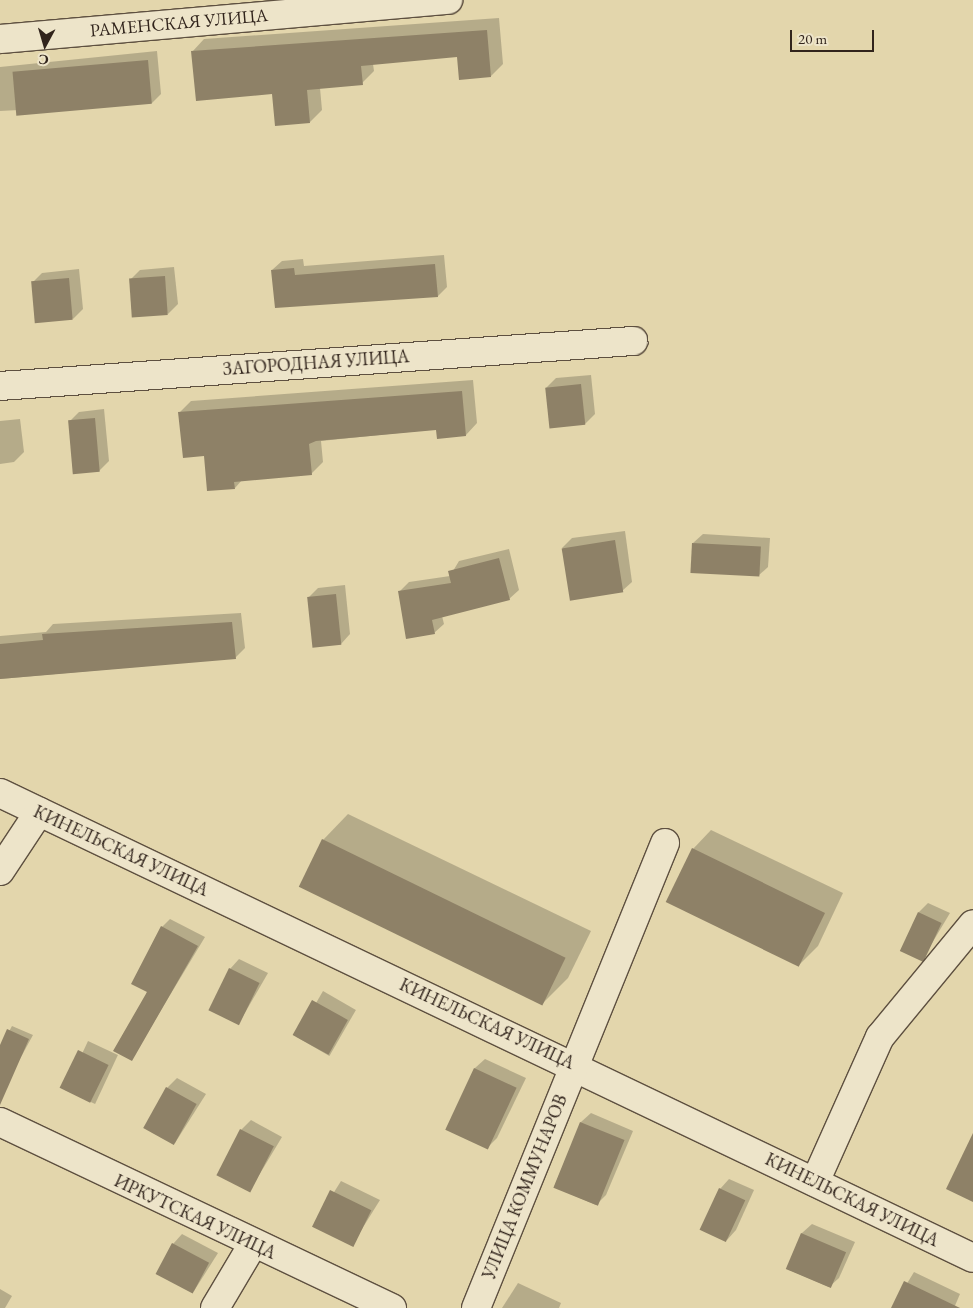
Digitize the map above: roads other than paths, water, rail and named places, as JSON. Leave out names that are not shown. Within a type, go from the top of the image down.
[{"type":"street","name":"РАМЕНСКАЯ УЛИЦА","points":[[0,39],[448,0]]},
{"type":"street","name":"ЗАГОРОДНАЯ УЛИЦА","points":[[0,386],[633,340]]},
{"type":"street","name":"КИНЕЛЬСКАЯ УЛИЦА","points":[[0,793],[575,1065],[973,1258]]},
{"type":"street","points":[[0,871],[39,812]]},
{"type":"street","name":"УЛИЦА КОММУНАРОВ","points":[[476,1308],[665,843]]},
{"type":"street","points":[[815,1182],[880,1037],[973,924]]},
{"type":"street","name":"ИРКУТСКАЯ УЛИЦА","points":[[3,1131],[392,1308]]},
{"type":"street","points":[[215,1308],[252,1244]]}]
